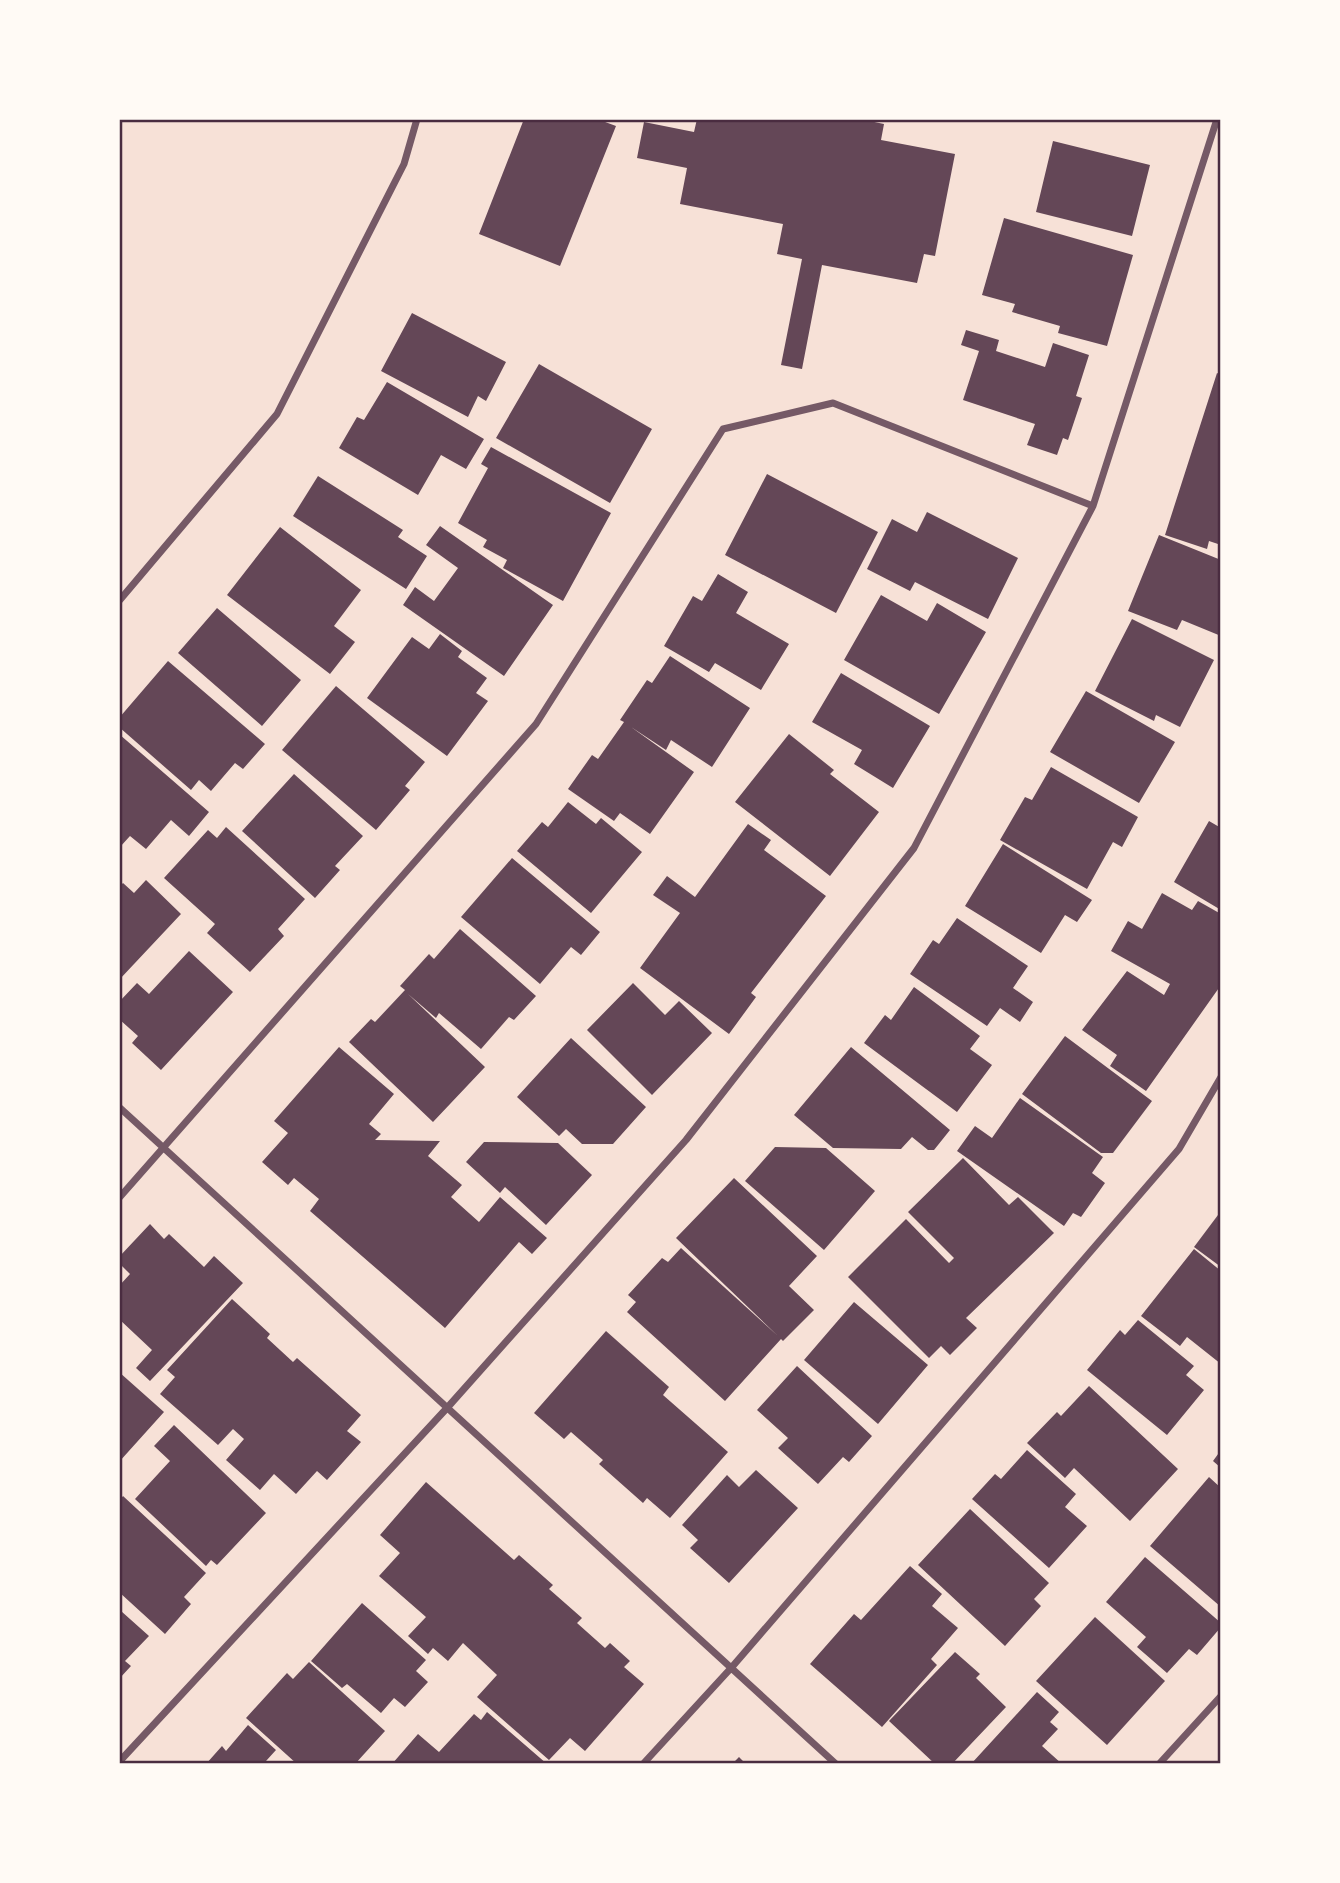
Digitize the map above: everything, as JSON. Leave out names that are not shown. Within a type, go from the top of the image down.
[{"type":"street","points":[[119,601],[277,414],[404,164],[417,119]]},
{"type":"street","points":[[119,1762],[447,1408],[686,1140],[914,848],[1093,506],[1217,119]]},
{"type":"street","points":[[119,1198],[536,724],[723,429],[833,403],[1093,506]]},
{"type":"street","points":[[643,1764],[732,1667],[1179,1149],[1221,1077]]},
{"type":"street","points":[[119,1107],[836,1764]]},
{"type":"street","points":[[1159,1764],[1221,1696]]},
{"type":"building","points":[[524,119],[597,119],[616,126],[560,266],[479,234]]},
{"type":"building","points":[[697,119],[860,119],[884,124],[881,140],[955,154],[935,256],[924,254],[917,283],[822,265],[802,369],[781,365],[802,259],[777,254],[783,224],[680,204],[687,168],[637,158],[644,122],[694,132]]},
{"type":"building","points":[[1053,141],[1150,165],[1132,236],[1036,212]]},
{"type":"building","points":[[1004,218],[1133,255],[1107,346],[1058,333],[1060,326],[1012,312],[1015,304],[982,295]]},
{"type":"building","points":[[412,313],[506,362],[486,401],[478,396],[468,417],[381,371]]},
{"type":"building","points":[[966,330],[999,340],[996,351],[1045,367],[1053,343],[1089,355],[1076,396],[1082,398],[1068,440],[1063,438],[1057,455],[1027,445],[1035,424],[963,400],[979,351],[961,345]]},
{"type":"building","points":[[539,364],[652,429],[610,503],[496,438]]},
{"type":"building","points":[[1217,373],[1221,375],[1221,545],[1209,541],[1207,549],[1165,535]]},
{"type":"building","points":[[387,382],[484,439],[466,469],[441,455],[418,495],[339,448],[357,417],[364,420]]},
{"type":"building","points":[[491,447],[611,513],[563,601],[503,568],[507,560],[483,547],[487,540],[458,523],[488,468],[481,464]]},
{"type":"building","points":[[767,474],[878,532],[836,613],[725,555]]},
{"type":"building","points":[[318,476],[403,530],[398,537],[427,556],[406,589],[293,516]]},
{"type":"building","points":[[927,512],[1018,558],[988,619],[915,582],[910,591],[867,569],[892,519],[917,532]]},
{"type":"building","points":[[440,526],[553,605],[504,676],[403,605],[415,587],[434,601],[458,568],[426,545]]},
{"type":"building","points":[[280,527],[361,590],[334,626],[355,642],[330,674],[227,595]]},
{"type":"building","points":[[1159,535],[1221,560],[1221,636],[1182,620],[1177,630],[1128,611]]},
{"type":"building","points":[[718,574],[748,592],[736,613],[789,644],[761,690],[715,663],[709,672],[664,646],[693,596],[702,601]]},
{"type":"building","points":[[881,595],[927,621],[937,603],[986,632],[939,714],[844,660]]},
{"type":"building","points":[[217,608],[301,680],[262,726],[178,653]]},
{"type":"building","points":[[1132,619],[1214,660],[1180,727],[1156,715],[1154,721],[1095,691]]},
{"type":"building","points":[[440,634],[462,651],[458,657],[487,678],[476,693],[488,701],[447,756],[367,698],[412,637],[429,649]]},
{"type":"building","points":[[670,656],[750,708],[712,767],[671,740],[666,750],[631,727],[694,772],[650,834],[620,813],[614,821],[568,789],[592,755],[598,759],[624,722],[620,720],[647,680],[652,683]]},
{"type":"building","points":[[168,661],[265,744],[243,769],[235,763],[211,791],[199,780],[191,790],[119,727],[119,718]]},
{"type":"building","points":[[841,673],[930,726],[893,788],[854,764],[862,750],[812,722]]},
{"type":"building","points":[[336,686],[425,762],[405,786],[410,790],[376,830],[282,750]]},
{"type":"building","points":[[1086,691],[1175,742],[1139,803],[1050,752]]},
{"type":"building","points":[[119,734],[209,812],[189,836],[171,820],[146,849],[130,836],[120,847]]},
{"type":"building","points":[[789,734],[834,770],[830,774],[879,812],[830,876],[735,802]]},
{"type":"building","points":[[1051,767],[1138,817],[1122,847],[1113,842],[1087,889],[1000,840],[1025,797],[1032,800]]},
{"type":"building","points":[[294,774],[363,836],[335,866],[340,870],[315,898],[242,831]]},
{"type":"building","points":[[568,802],[596,824],[601,818],[642,852],[591,913],[517,851],[542,822],[548,827]]},
{"type":"building","points":[[1209,821],[1221,828],[1221,910],[1174,882]]},
{"type":"building","points":[[748,824],[771,840],[764,850],[826,896],[751,993],[756,997],[729,1034],[640,968],[680,913],[653,895],[667,876],[695,897]]},
{"type":"building","points":[[226,827],[305,899],[278,929],[284,936],[250,972],[207,933],[215,924],[164,878],[208,830],[217,838]]},
{"type":"building","points":[[1003,844],[1092,900],[1077,922],[1065,915],[1041,953],[965,906]]},
{"type":"building","points":[[512,858],[600,932],[581,955],[571,947],[540,984],[461,917]]},
{"type":"building","points":[[146,880],[181,914],[119,980],[119,887],[123,883],[134,893]]},
{"type":"building","points":[[1162,893],[1192,910],[1198,901],[1221,914],[1221,985],[1146,1091],[1110,1066],[1117,1055],[1082,1030],[1127,971],[1164,995],[1170,984],[1111,951],[1128,921],[1142,929]]},
{"type":"building","points":[[957,918],[1028,966],[1013,988],[1033,1002],[1020,1022],[1000,1008],[987,1026],[910,974],[933,940],[939,944]]},
{"type":"building","points":[[460,929],[536,996],[514,1020],[509,1017],[481,1049],[439,1013],[436,1018],[408,994],[485,1067],[433,1122],[349,1042],[371,1019],[375,1022],[405,990],[400,986],[429,954],[434,959]]},
{"type":"building","points":[[189,951],[233,992],[161,1070],[132,1043],[138,1036],[119,1019],[119,1002],[137,983],[149,994]]},
{"type":"building","points":[[633,983],[665,1015],[679,1001],[712,1033],[652,1095],[587,1030]]},
{"type":"building","points":[[914,987],[980,1036],[970,1049],[992,1065],[957,1112],[864,1043],[885,1015],[891,1020]]},
{"type":"building","points":[[1065,1036],[1152,1101],[1113,1153],[1101,1153],[1022,1094]]},
{"type":"building","points":[[571,1038],[646,1107],[613,1144],[582,1144],[566,1129],[559,1136],[517,1097]]},
{"type":"building","points":[[339,1047],[394,1094],[369,1124],[381,1134],[375,1140],[440,1141],[428,1156],[462,1185],[451,1197],[479,1222],[500,1197],[547,1238],[532,1254],[519,1242],[445,1328],[310,1211],[319,1199],[294,1178],[288,1185],[262,1162],[288,1133],[274,1121]]},
{"type":"building","points":[[851,1047],[950,1130],[934,1150],[928,1150],[912,1137],[901,1149],[833,1148],[794,1115]]},
{"type":"building","points":[[1020,1098],[1103,1157],[1092,1173],[1105,1183],[1081,1217],[1073,1213],[1064,1226],[957,1151],[975,1126],[992,1138]]},
{"type":"building","points":[[484,1142],[558,1143],[592,1175],[546,1225],[505,1187],[500,1193],[466,1162]]},
{"type":"building","points":[[775,1147],[826,1148],[875,1191],[824,1250],[745,1181]]},
{"type":"building","points":[[963,1158],[1009,1205],[1018,1197],[1054,1233],[966,1318],[977,1328],[950,1355],[941,1346],[929,1358],[848,1277],[906,1219],[949,1263],[954,1258],[908,1212]]},
{"type":"building","points":[[734,1178],[817,1256],[789,1286],[814,1310],[783,1341],[781,1339],[725,1401],[627,1312],[636,1302],[628,1295],[662,1258],[668,1262],[681,1248],[778,1336],[676,1238]]},
{"type":"building","points":[[1221,1211],[1221,1267],[1194,1247]]},
{"type":"building","points":[[150,1224],[164,1239],[169,1234],[204,1267],[214,1256],[243,1283],[150,1381],[136,1368],[152,1350],[119,1319],[119,1286],[130,1274],[119,1263],[119,1257]]},
{"type":"building","points":[[1194,1249],[1221,1271],[1221,1364],[1187,1337],[1180,1346],[1141,1316]]},
{"type":"building","points":[[232,1299],[270,1334],[267,1338],[293,1362],[297,1358],[361,1415],[347,1431],[361,1442],[327,1480],[317,1471],[296,1494],[274,1474],[260,1490],[226,1460],[244,1439],[233,1429],[218,1445],[160,1394],[175,1377],[167,1370]]},
{"type":"building","points":[[854,1302],[928,1365],[878,1424],[804,1360]]},
{"type":"building","points":[[1138,1320],[1194,1366],[1186,1375],[1204,1390],[1167,1435],[1087,1370],[1120,1330],[1125,1335]]},
{"type":"building","points":[[606,1331],[669,1387],[663,1395],[728,1452],[670,1518],[647,1498],[643,1503],[599,1464],[603,1460],[571,1432],[564,1439],[534,1413]]},
{"type":"building","points":[[797,1366],[872,1436],[849,1462],[843,1457],[818,1484],[778,1448],[788,1438],[757,1410]]},
{"type":"building","points":[[119,1372],[164,1412],[119,1462]]},
{"type":"building","points":[[1089,1386],[1178,1469],[1130,1521],[1074,1468],[1065,1478],[1027,1443],[1057,1412],[1061,1416]]},
{"type":"building","points":[[174,1425],[266,1513],[217,1565],[211,1560],[206,1566],[135,1499],[170,1461],[154,1446]]},
{"type":"building","points":[[1027,1450],[1076,1494],[1065,1507],[1087,1526],[1049,1568],[972,1499],[995,1474],[1001,1479]]},
{"type":"building","points":[[1221,1450],[1221,1468],[1213,1461]]},
{"type":"building","points":[[756,1470],[798,1508],[729,1583],[690,1548],[698,1540],[682,1525],[727,1475],[739,1487]]},
{"type":"building","points":[[1209,1477],[1221,1488],[1221,1607],[1150,1546]]},
{"type":"building","points":[[426,1482],[514,1560],[519,1555],[553,1585],[549,1589],[582,1618],[577,1623],[605,1648],[610,1643],[630,1661],[624,1667],[644,1684],[585,1751],[570,1738],[549,1760],[477,1697],[497,1675],[463,1643],[448,1661],[433,1648],[428,1654],[408,1636],[426,1617],[379,1576],[400,1553],[380,1535]]},
{"type":"building","points":[[123,1496],[206,1573],[184,1597],[191,1604],[165,1634],[119,1592],[119,1501]]},
{"type":"building","points":[[970,1509],[1049,1583],[1034,1599],[1041,1606],[1005,1646],[918,1565]]},
{"type":"building","points":[[1145,1557],[1221,1623],[1221,1627],[1197,1655],[1189,1649],[1167,1673],[1137,1647],[1146,1637],[1106,1602]]},
{"type":"building","points":[[910,1566],[942,1594],[932,1606],[958,1628],[931,1659],[937,1665],[882,1727],[810,1664],[854,1614],[861,1620]]},
{"type":"building","points":[[362,1603],[426,1660],[416,1671],[428,1682],[405,1707],[394,1698],[381,1713],[347,1684],[342,1688],[311,1661]]},
{"type":"building","points":[[121,1611],[149,1636],[125,1661],[131,1666],[119,1679],[119,1614]]},
{"type":"building","points":[[1095,1617],[1165,1681],[1107,1745],[1036,1681]]},
{"type":"building","points":[[955,1652],[980,1674],[976,1678],[1006,1707],[952,1764],[935,1764],[889,1721]]},
{"type":"building","points":[[309,1662],[385,1731],[355,1764],[297,1764],[246,1718],[287,1673],[293,1679]]},
{"type":"building","points":[[1037,1692],[1059,1712],[1050,1722],[1058,1729],[1042,1746],[1062,1764],[971,1764]]},
{"type":"building","points":[[487,1712],[547,1764],[392,1764],[418,1734],[439,1752],[474,1714],[481,1720]]},
{"type":"building","points":[[248,1725],[276,1750],[266,1761],[269,1764],[206,1764],[222,1746],[226,1751]]},
{"type":"building","points":[[739,1757],[746,1764],[732,1764]]}]
